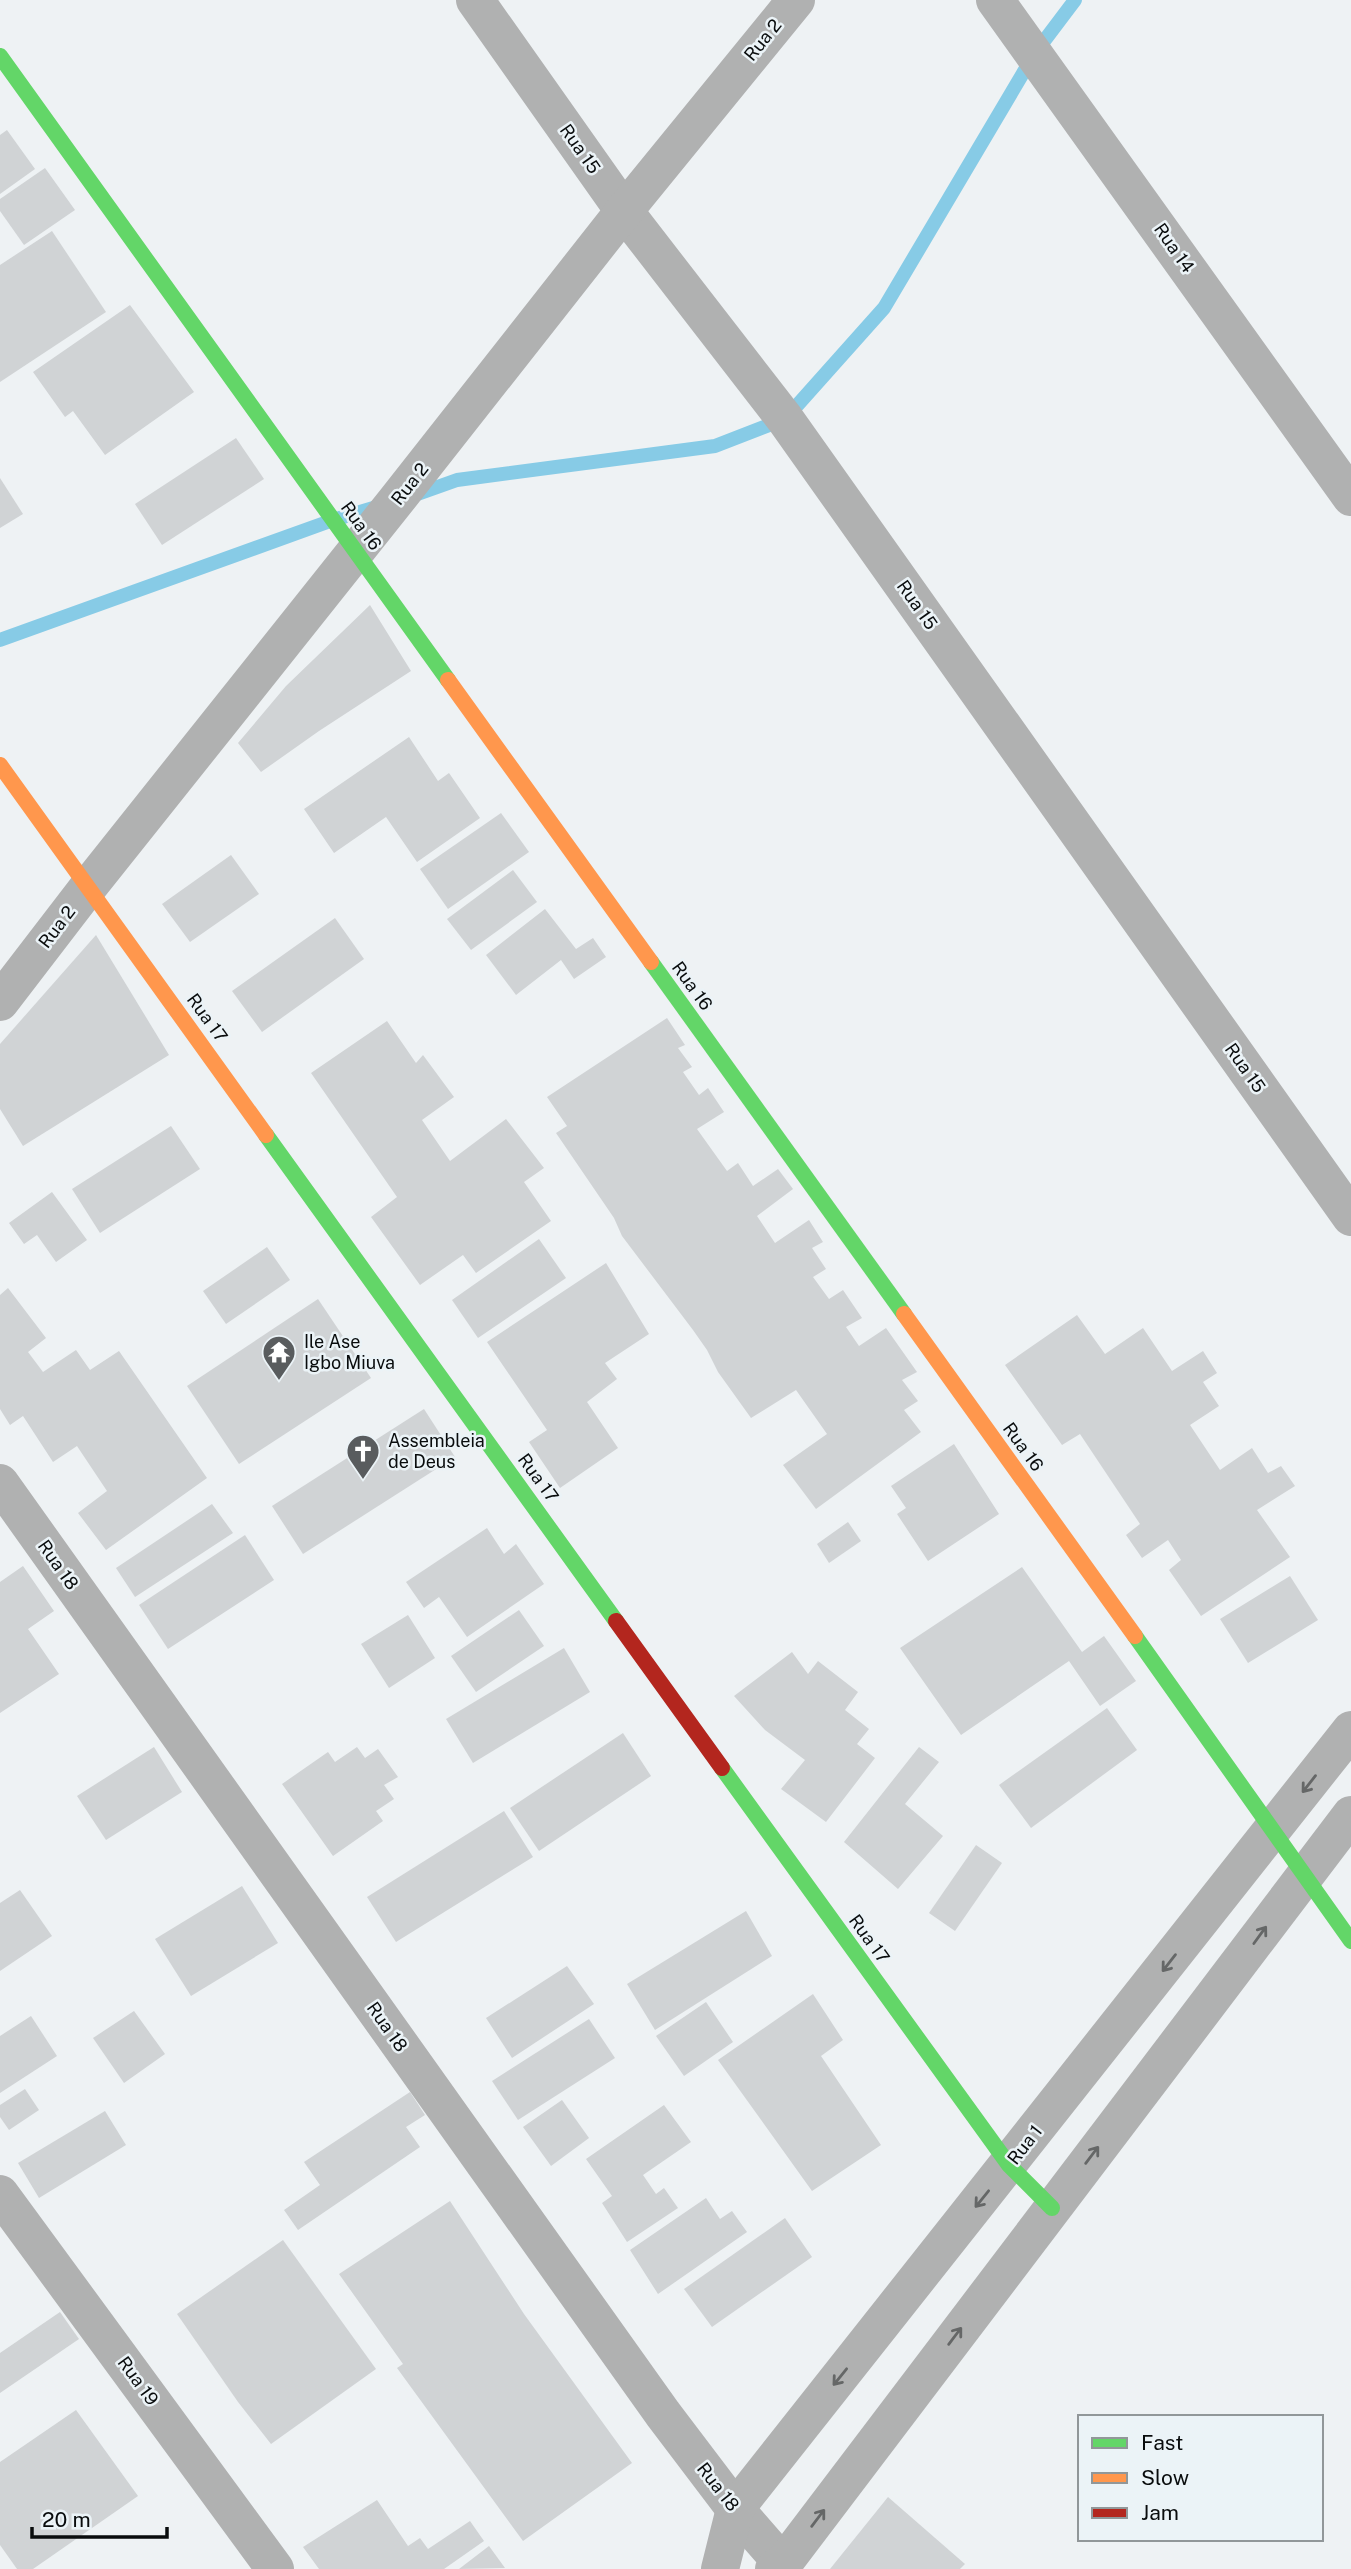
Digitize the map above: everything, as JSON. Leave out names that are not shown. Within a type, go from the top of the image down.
[{"type":"street","name":"Rua 15","points":[[475,0],[624,211],[785,419],[1351,1217]]},
{"type":"street","name":"Rua 2","points":[[0,1002],[624,211],[796,0]]},
{"type":"street","name":"Rua 14","points":[[995,0],[1351,497]]},
{"type":"street","name":"Rua 16","points":[[0,56],[1274,1829],[1303,1875],[1351,1941]]},
{"type":"street","name":"Rua 17","points":[[0,765],[1009,2165],[1052,2208]]},
{"type":"street","name":"Rua 18","points":[[0,1483],[663,2414],[778,2566]]},
{"type":"street","name":"Rua 1","points":[[720,2569],[735,2509],[1351,1730]]},
{"type":"street","points":[[778,2566],[1351,1815]]},
{"type":"street","name":"Rua 19","points":[[0,2194],[275,2569]]},
{"type":"building","points":[[7,130],[35,169],[0,194],[0,135]]},
{"type":"building","points":[[45,168],[75,210],[24,245],[0,211],[0,199]]},
{"type":"building","points":[[52,231],[106,312],[0,382],[0,265]]},
{"type":"building","points":[[130,305],[194,392],[105,455],[73,411],[65,417],[33,372]]},
{"type":"building","points":[[236,438],[264,479],[162,545],[135,504]]},
{"type":"building","points":[[0,478],[23,514],[0,528]]},
{"type":"building","points":[[370,605],[411,671],[261,772],[238,743],[286,686]]},
{"type":"building","points":[[409,737],[438,781],[449,773],[480,818],[417,862],[386,817],[334,853],[304,809]]},
{"type":"building","points":[[501,813],[529,852],[448,909],[420,869]]},
{"type":"building","points":[[231,855],[259,894],[190,942],[162,904]]},
{"type":"building","points":[[513,870],[537,902],[471,950],[447,919]]},
{"type":"building","points":[[545,909],[576,949],[593,938],[606,957],[574,979],[561,960],[516,995],[486,955]]},
{"type":"building","points":[[335,918],[364,959],[262,1032],[232,991]]},
{"type":"building","points":[[96,935],[169,1055],[23,1146],[0,1109],[0,1044]]},
{"type":"building","points":[[667,1018],[685,1045],[678,1048],[692,1067],[683,1072],[699,1095],[708,1088],[724,1112],[697,1129],[727,1171],[738,1163],[753,1186],[778,1169],[793,1189],[757,1216],[775,1243],[809,1220],[823,1242],[812,1248],[826,1269],[813,1277],[829,1299],[843,1290],[862,1318],[846,1327],[859,1346],[886,1328],[917,1372],[902,1380],[918,1401],[904,1410],[921,1432],[816,1509],[783,1465],[827,1434],[796,1390],[751,1418],[718,1372],[693,1330],[622,1236],[614,1218],[556,1133],[567,1126],[547,1097]]},
{"type":"building","points":[[387,1021],[416,1063],[423,1055],[454,1097],[422,1120],[450,1161],[506,1119],[544,1168],[524,1182],[551,1221],[476,1273],[463,1255],[420,1285],[371,1217],[397,1197],[311,1073]]},
{"type":"building","points":[[171,1126],[200,1169],[100,1233],[72,1189]]},
{"type":"building","points":[[52,1192],[87,1240],[56,1262],[37,1235],[24,1244],[9,1223]]},
{"type":"building","points":[[539,1239],[566,1278],[478,1338],[452,1300]]},
{"type":"building","points":[[267,1247],[290,1280],[226,1324],[203,1291]]},
{"type":"building","points":[[606,1263],[649,1334],[605,1363],[617,1379],[587,1402],[618,1448],[560,1488],[529,1442],[547,1430],[487,1342]]},
{"type":"building","points":[[8,1288],[46,1338],[28,1352],[43,1372],[76,1350],[90,1370],[119,1351],[207,1478],[106,1550],[78,1513],[107,1491],[77,1446],[53,1462],[23,1416],[10,1425],[0,1409],[0,1295]]},
{"type":"building","name":"Ile Ase Igbo Miuva","points":[[318,1299],[371,1378],[239,1464],[187,1386]]},
{"type":"building","points":[[1077,1315],[1105,1354],[1143,1328],[1172,1371],[1203,1351],[1217,1373],[1203,1382],[1219,1406],[1190,1425],[1220,1470],[1252,1448],[1268,1473],[1281,1466],[1295,1486],[1257,1510],[1290,1557],[1201,1616],[1169,1570],[1181,1560],[1168,1540],[1142,1558],[1126,1535],[1140,1524],[1080,1434],[1062,1445],[1005,1365]]},
{"type":"building","name":"Assembleia de Deus","points":[[424,1409],[455,1457],[303,1554],[272,1506]]},
{"type":"building","points":[[954,1444],[999,1514],[928,1561],[897,1514],[906,1508],[891,1486]]},
{"type":"building","points":[[212,1504],[233,1533],[135,1597],[116,1568]]},
{"type":"building","points":[[848,1522],[861,1541],[829,1563],[817,1544]]},
{"type":"building","points":[[487,1528],[504,1554],[516,1544],[544,1584],[467,1637],[439,1597],[424,1608],[406,1582]]},
{"type":"building","points":[[245,1535],[274,1580],[168,1649],[139,1605]]},
{"type":"building","points":[[23,1566],[54,1611],[28,1629],[59,1674],[0,1713],[0,1582]]},
{"type":"building","points":[[1022,1567],[1082,1652],[1104,1636],[1136,1681],[1100,1706],[1069,1661],[961,1735],[900,1648]]},
{"type":"building","points":[[1290,1576],[1318,1620],[1248,1663],[1220,1619]]},
{"type":"building","points":[[519,1610],[544,1646],[476,1692],[451,1656]]},
{"type":"building","points":[[408,1615],[435,1658],[389,1688],[361,1644]]},
{"type":"building","points":[[564,1648],[590,1692],[473,1763],[446,1719]]},
{"type":"building","points":[[792,1652],[808,1674],[818,1661],[858,1692],[845,1710],[869,1729],[857,1744],[875,1758],[826,1822],[781,1789],[805,1760],[765,1730],[734,1696]]},
{"type":"building","points":[[1107,1708],[1137,1750],[1031,1828],[999,1785]]},
{"type":"building","points":[[623,1733],[651,1776],[539,1851],[510,1808]]},
{"type":"building","points":[[154,1747],[182,1792],[106,1840],[77,1796]]},
{"type":"building","points":[[357,1747],[365,1758],[378,1749],[398,1777],[384,1785],[394,1799],[376,1811],[383,1821],[333,1856],[282,1784],[328,1752],[335,1762]]},
{"type":"building","points":[[919,1747],[939,1762],[905,1804],[943,1836],[898,1889],[844,1842]]},
{"type":"building","points":[[504,1811],[533,1857],[396,1942],[367,1897]]},
{"type":"building","points":[[976,1845],[1002,1863],[955,1931],[929,1913]]},
{"type":"building","points":[[242,1886],[278,1943],[191,1996],[155,1939]]},
{"type":"building","points":[[20,1890],[52,1936],[0,1971],[0,1903]]},
{"type":"building","points":[[746,1911],[772,1956],[655,2030],[627,1984]]},
{"type":"building","points":[[567,1966],[594,2004],[512,2058],[486,2018]]},
{"type":"building","points":[[813,1994],[843,2040],[821,2056],[881,2145],[812,2191],[718,2060]]},
{"type":"building","points":[[706,2002],[733,2042],[684,2076],[656,2036]]},
{"type":"building","points":[[134,2011],[165,2054],[124,2083],[93,2038]]},
{"type":"building","points":[[31,2016],[57,2056],[0,2093],[0,2036]]},
{"type":"building","points":[[589,2019],[615,2058],[518,2120],[492,2081]]},
{"type":"building","points":[[25,2089],[39,2110],[9,2130],[0,2117],[0,2105]]},
{"type":"building","points":[[410,2092],[425,2115],[406,2127],[420,2147],[298,2230],[284,2210],[320,2185],[304,2162]]},
{"type":"building","points":[[562,2100],[589,2138],[551,2166],[523,2127]]},
{"type":"building","points":[[664,2105],[691,2142],[643,2175],[656,2194],[664,2188],[678,2208],[627,2242],[602,2203],[612,2196],[586,2159]]},
{"type":"building","points":[[105,2111],[126,2145],[39,2198],[18,2163]]},
{"type":"building","points":[[706,2198],[720,2219],[732,2211],[747,2232],[658,2294],[630,2250]]},
{"type":"building","points":[[450,2201],[524,2314],[632,2463],[523,2541],[397,2368],[403,2364],[339,2274]]},
{"type":"building","points":[[785,2218],[812,2257],[712,2327],[684,2289]]},
{"type":"building","points":[[283,2240],[376,2369],[271,2444],[238,2402],[177,2314]]},
{"type":"building","points":[[60,2312],[79,2339],[0,2393],[0,2353]]},
{"type":"building","points":[[76,2410],[138,2496],[33,2569],[17,2569],[0,2545],[0,2462]]},
{"type":"building","points":[[888,2497],[965,2564],[960,2569],[830,2569]]},
{"type":"building","points":[[377,2500],[408,2546],[420,2538],[428,2549],[470,2521],[484,2541],[444,2569],[319,2569],[303,2547]]},
{"type":"building","points":[[489,2546],[505,2568],[459,2569]]},
{"type":"waterway","points":[[412,496],[457,480],[715,446],[785,419],[884,308],[1035,53],[1075,0]]},
{"type":"waterway","points":[[0,640],[333,520],[380,506]]},
{"type":"traffic: fast","points":[[0,56],[448,680]]},
{"type":"traffic: fast","points":[[651,962],[904,1314]]},
{"type":"traffic: fast","points":[[266,1135],[616,1621]]},
{"type":"traffic: fast","points":[[1135,1636],[1351,1941]]},
{"type":"traffic: fast","points":[[722,1768],[1009,2165],[1052,2208]]},
{"type":"traffic: slow","points":[[448,680],[651,962]]},
{"type":"traffic: slow","points":[[0,765],[266,1135]]},
{"type":"traffic: slow","points":[[904,1314],[1135,1636]]},
{"type":"traffic: jam","points":[[616,1621],[722,1768]]},
{"type":"place","name":"Ile Ase Igbo Miuva","points":[[279,1382]]},
{"type":"place","name":"Assembleia de Deus","points":[[363,1481]]}]
